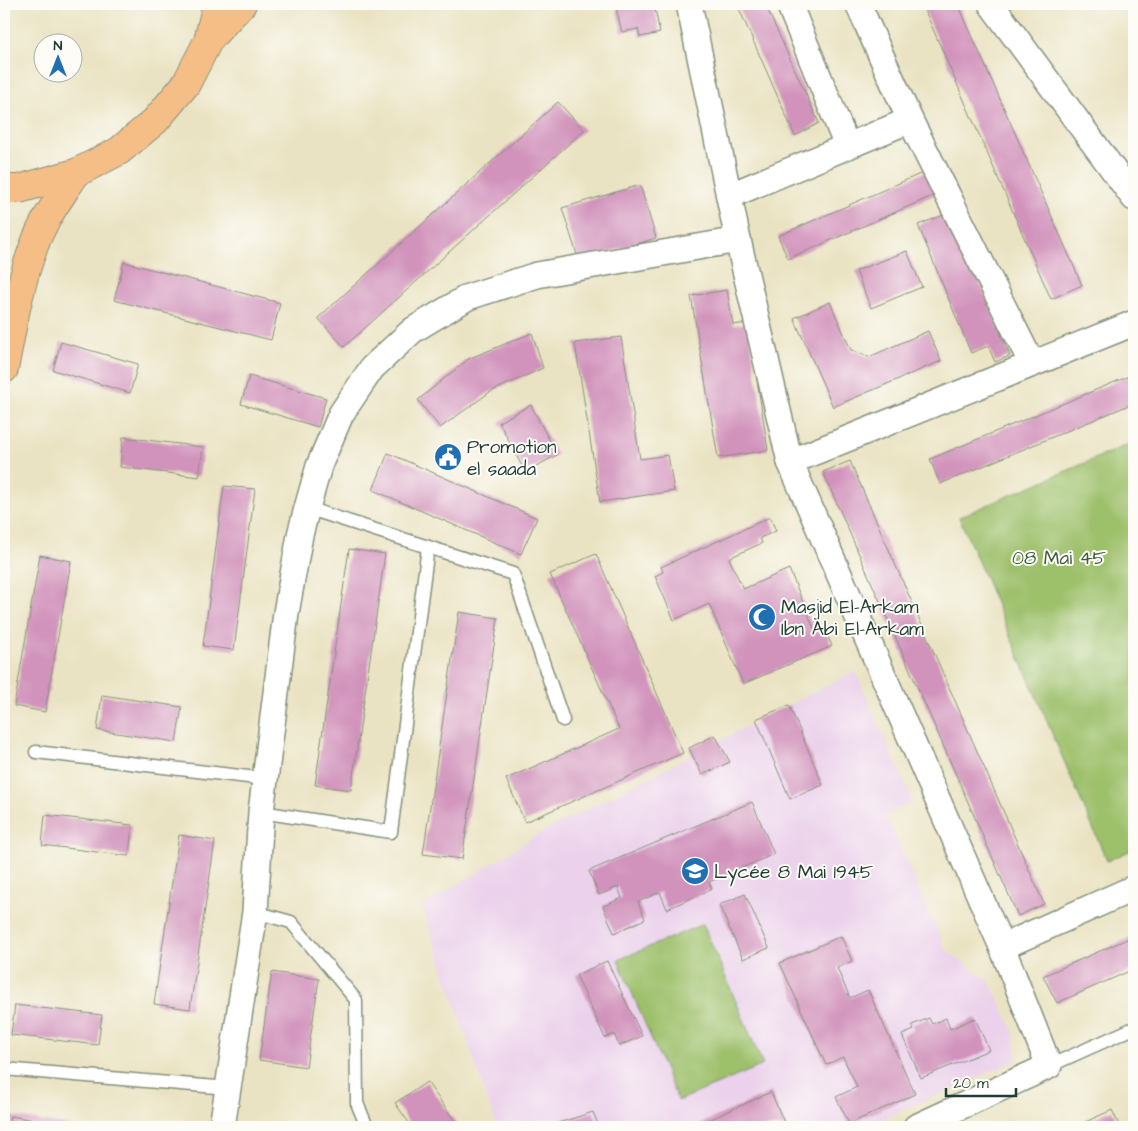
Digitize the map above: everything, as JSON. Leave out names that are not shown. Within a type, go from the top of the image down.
[{"type":"main road","points":[[4,189],[19,189],[76,173],[118,151],[155,121],[186,84],[208,41],[217,4]]},
{"type":"main road","points":[[208,41],[242,4]]},
{"type":"main road","points":[[4,369],[19,292],[34,244],[50,214],[76,173]]},
{"type":"street","points":[[689,4],[738,240],[790,462],[1002,947],[1049,1066],[916,1127]]},
{"type":"street","points":[[789,4],[847,146]]},
{"type":"street","points":[[858,4],[910,120],[1032,364]]},
{"type":"street","points":[[991,4],[1134,198]]},
{"type":"street","points":[[729,196],[910,120]]},
{"type":"street","points":[[222,1127],[255,912],[261,812],[286,613],[300,535],[307,508],[319,466],[342,414],[372,368],[413,330],[468,297],[537,275],[738,240]]},
{"type":"street","points":[[790,462],[1134,323]]},
{"type":"street","points":[[1002,947],[1134,888]]},
{"type":"lane","points":[[307,508],[513,574],[564,720]]},
{"type":"lane","points":[[261,812],[391,832],[428,547]]},
{"type":"lane","points":[[36,752],[265,779]]},
{"type":"lane","points":[[255,912],[291,922],[356,1000],[357,1104],[367,1127]]},
{"type":"lane","points":[[1049,1066],[1134,1028]]},
{"type":"lane","points":[[4,1069],[228,1088]]},
{"type":"shaded area","name":"Lycée 8 Mai 1945","points":[[855,671],[913,802],[885,815],[946,950],[989,981],[1013,1029],[1017,1060],[864,1127],[497,1127],[422,907],[537,835]]},
{"type":"green space","name":"08 Mai 45","points":[[1134,442],[1134,849],[1107,861],[959,517]]},
{"type":"green space","points":[[703,924],[763,1065],[678,1101],[618,960]]},
{"type":"building","points":[[615,4],[654,4],[660,33],[640,37],[638,29],[622,32]]},
{"type":"building","points":[[737,4],[765,4],[819,123],[795,136]]},
{"type":"building","points":[[922,4],[958,4],[1082,285],[1051,299]]},
{"type":"building","points":[[558,102],[584,130],[344,347],[318,318]]},
{"type":"building","points":[[927,171],[937,194],[788,259],[778,236]]},
{"type":"building","points":[[640,185],[656,238],[579,261],[562,208]]},
{"type":"building","points":[[951,212],[1010,356],[995,362],[988,346],[971,353],[918,225]]},
{"type":"building","points":[[907,251],[922,287],[871,308],[856,271]]},
{"type":"building","points":[[124,262],[280,303],[271,340],[114,300]]},
{"type":"building","points":[[727,290],[733,325],[748,323],[768,450],[718,458],[691,296]]},
{"type":"building","points":[[830,302],[851,350],[869,357],[928,331],[941,361],[833,407],[794,318]]},
{"type":"building","points":[[532,333],[543,368],[490,392],[440,428],[418,400],[468,359]]},
{"type":"building","points":[[621,337],[640,459],[668,455],[674,491],[600,502],[575,343]]},
{"type":"building","points":[[61,342],[138,364],[130,393],[53,370]]},
{"type":"building","points":[[1134,374],[1134,403],[940,484],[930,459]]},
{"type":"building","points":[[249,376],[326,398],[318,427],[241,404]]},
{"type":"building","points":[[531,405],[557,455],[525,472],[499,422]]},
{"type":"building","points":[[123,437],[203,447],[199,477],[120,467]]},
{"type":"building","points":[[388,453],[537,518],[521,554],[373,490]]},
{"type":"building","points":[[850,461],[1044,904],[1018,916],[823,472]]},
{"type":"building","points":[[224,486],[255,489],[234,650],[203,646]]},
{"type":"building","name":"Masjid El-Arkam Ibn Abi El-Arkam","points":[[770,517],[776,531],[760,538],[762,543],[729,558],[743,589],[789,569],[816,633],[825,630],[832,646],[743,684],[709,604],[674,620],[655,576],[663,572],[661,567]]},
{"type":"building","points":[[349,549],[385,554],[351,790],[315,785]]},
{"type":"building","points":[[596,554],[683,753],[525,822],[506,779],[619,729],[550,574]]},
{"type":"building","points":[[40,555],[71,561],[45,712],[14,706]]},
{"type":"building","points":[[459,612],[498,618],[462,859],[423,854]]},
{"type":"building","points":[[102,695],[182,707],[176,742],[97,730]]},
{"type":"building","points":[[789,705],[823,785],[790,799],[756,719]]},
{"type":"building","points":[[715,735],[730,762],[702,775],[689,748]]},
{"type":"building","points":[[752,802],[774,854],[709,882],[712,889],[667,909],[660,892],[638,902],[645,919],[614,933],[603,906],[622,898],[618,887],[599,895],[589,871]]},
{"type":"building","points":[[45,815],[132,825],[129,856],[42,845]]},
{"type":"building","points":[[179,835],[215,841],[190,1009],[154,1004]]},
{"type":"building","points":[[745,894],[769,948],[743,959],[719,905]]},
{"type":"building","points":[[841,936],[852,961],[837,968],[850,998],[868,990],[915,1094],[849,1124],[836,1097],[857,1087],[843,1057],[826,1065],[780,963]]},
{"type":"building","points":[[1134,936],[1134,969],[1057,1003],[1043,976]]},
{"type":"building","points":[[607,961],[642,1036],[619,1046],[614,1034],[605,1038],[576,975]]},
{"type":"building","points":[[272,972],[319,979],[306,1067],[259,1060]]},
{"type":"building","points":[[15,1005],[102,1015],[98,1045],[11,1035]]},
{"type":"building","points":[[929,1018],[932,1024],[946,1018],[950,1029],[975,1018],[989,1050],[921,1078],[902,1035],[914,1030],[912,1025]]},
{"type":"building","points":[[427,1082],[459,1127],[412,1127],[395,1103]]},
{"type":"building","points":[[771,1092],[786,1127],[693,1127]]},
{"type":"building","points":[[1112,1110],[1120,1127],[1076,1127],[1076,1126]]},
{"type":"building","points":[[593,1112],[599,1127],[545,1127]]},
{"type":"building","points":[[10,1116],[70,1126],[70,1127],[8,1127]]},
{"type":"place","name":"Promotion el saada","points":[[448,457]]},
{"type":"place","name":"Masjid El-Arkam Ibn Abi El-Arkam","points":[[762,617]]},
{"type":"place","name":"Lycée 8 Mai 1945","points":[[695,871]]}]
